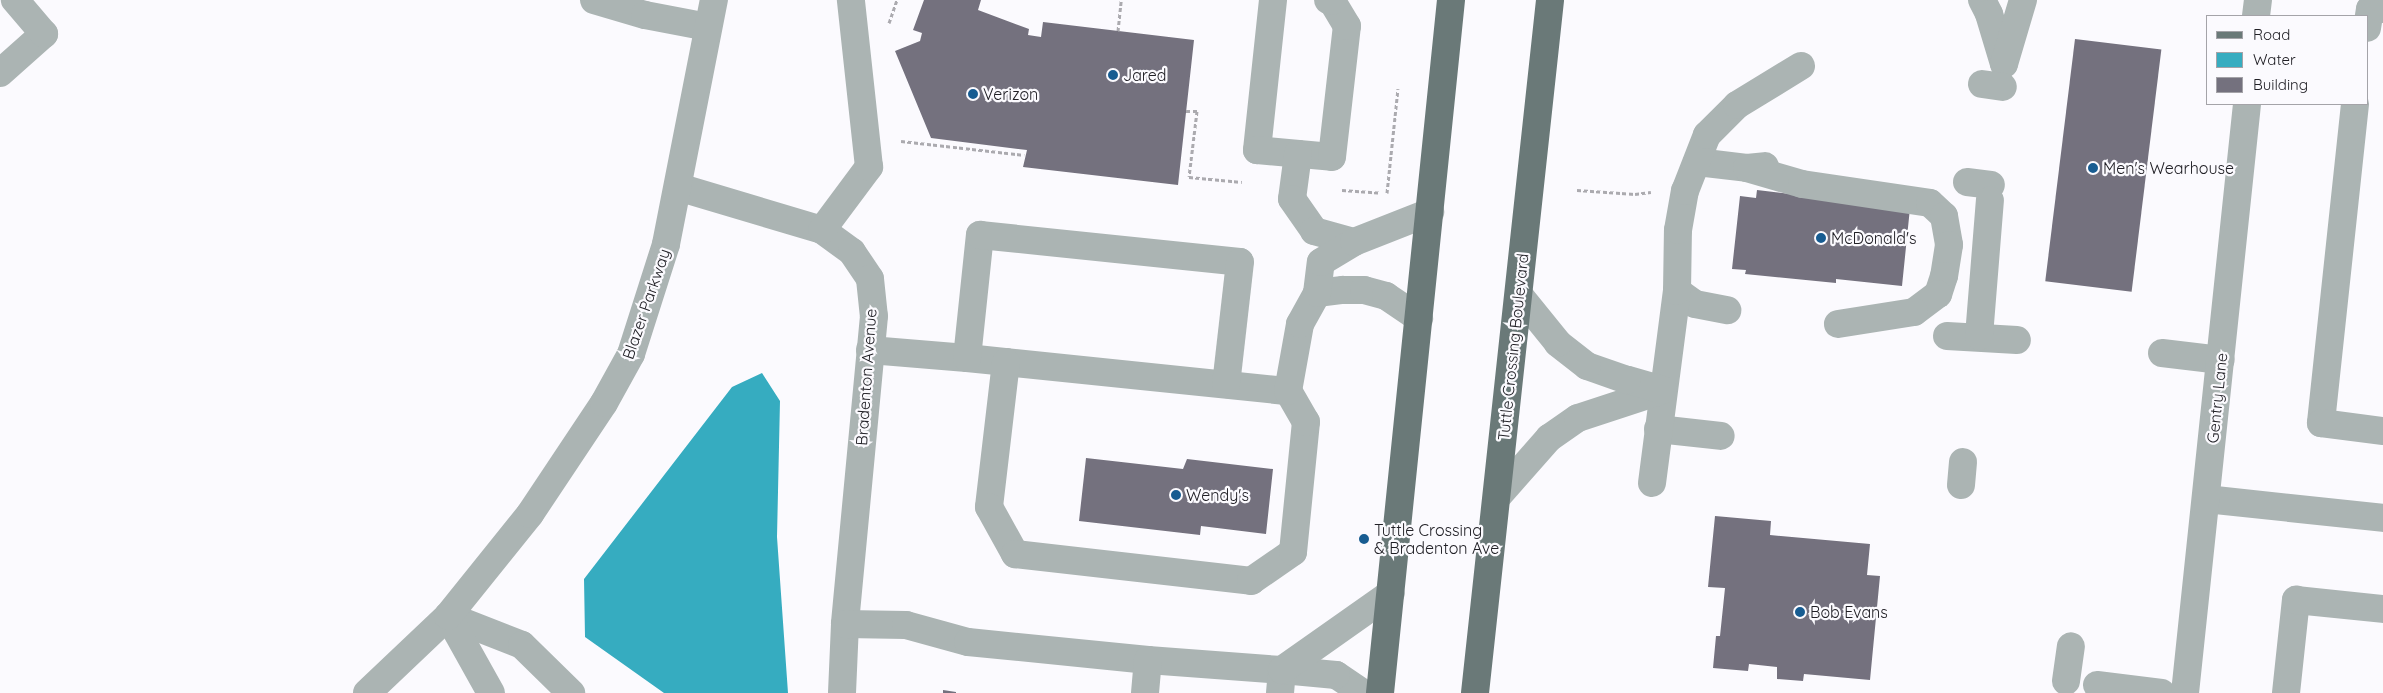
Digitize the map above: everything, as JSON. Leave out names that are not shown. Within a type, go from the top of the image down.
[{"type":"main road","points":[[1380,693],[1451,0]]},
{"type":"main road","name":"Tuttle Crossing Boulevard","points":[[1475,693],[1550,0]]},
{"type":"street","points":[[0,72],[44,34],[15,0]]},
{"type":"street","points":[[594,0],[645,15],[708,27]]},
{"type":"street","name":"Blazer Parkway","points":[[367,693],[448,616],[530,514],[604,404],[631,354],[666,244],[714,0]]},
{"type":"street","points":[[822,230],[869,167],[851,0]]},
{"type":"street","points":[[1273,0],[1257,150],[1332,157],[1348,26],[1332,1],[1328,0]]},
{"type":"street","points":[[1982,0],[1989,14],[2004,64],[2023,0]]},
{"type":"street","points":[[2256,15],[2258,0]]},
{"type":"street","points":[[2368,22],[2370,9],[2383,9]]},
{"type":"street","points":[[1652,483],[1677,291],[1678,230],[1685,191],[1707,135],[1737,106],[1801,66]]},
{"type":"street","name":"Gentry Lane","points":[[2185,693],[2247,105]]},
{"type":"street","points":[[2355,105],[2321,423],[2383,431]]},
{"type":"street","points":[[1298,154],[1292,200],[1314,232],[1354,242]]},
{"type":"street","points":[[1697,162],[1747,168],[1802,184],[1930,204],[1944,216],[1949,245],[1944,276],[1938,294],[1914,312],[1838,324]]},
{"type":"street","points":[[1747,168],[1786,163]]},
{"type":"street","name":"Bradenton Avenue","points":[[678,187],[822,230],[852,252],[870,279],[874,316],[846,624],[842,693]]},
{"type":"street","points":[[1979,336],[1983,189]]},
{"type":"street","points":[[1006,362],[989,507],[1015,554],[1252,581],[1292,552],[1306,422],[1288,391],[1300,324],[1317,293],[1322,262],[1354,242],[1430,212]]},
{"type":"street","points":[[967,358],[980,236],[1240,262],[1226,384]]},
{"type":"street","points":[[1317,293],[1343,290],[1378,294],[1386,296],[1419,318]]},
{"type":"street","points":[[1677,291],[1695,304],[1727,310]]},
{"type":"street","points":[[1519,295],[1558,343],[1587,366],[1663,390]]},
{"type":"street","points":[[1947,336],[1979,336],[2017,340]]},
{"type":"street","points":[[870,350],[967,358],[1288,391]]},
{"type":"street","points":[[2162,353],[2221,360]]},
{"type":"street","points":[[1497,497],[1549,438],[1578,418],[1663,390]]},
{"type":"street","points":[[1658,429],[1721,436]]},
{"type":"street","points":[[2206,499],[2383,518]]},
{"type":"street","points":[[1281,682],[1391,593]]},
{"type":"street","points":[[2286,693],[2296,600],[2383,609]]},
{"type":"street","points":[[448,616],[491,693]]},
{"type":"street","points":[[448,616],[522,645],[571,693]]},
{"type":"street","points":[[846,624],[906,625],[968,642],[1148,660],[1281,682],[1336,674],[1363,693]]},
{"type":"street","points":[[2066,682],[2071,646]]},
{"type":"street","points":[[1145,693],[1148,660]]},
{"type":"street","points":[[2097,685],[2162,693]]},
{"type":"path","points":[[889,26],[897,0]]},
{"type":"path","points":[[1118,31],[1121,0]]},
{"type":"path","points":[[1387,194],[1398,89]]},
{"type":"path","points":[[896,140],[1024,154]]},
{"type":"water","points":[[762,373],[780,401],[777,537],[788,693],[664,693],[585,637],[584,579],[732,387]]},
{"type":"building","points":[[924,0],[981,0],[978,10],[1029,29],[1028,35],[1041,37],[1043,22],[1194,40],[1178,185],[1023,167],[1027,150],[931,138],[895,51],[920,41],[922,33],[913,30]]},
{"type":"building","points":[[2075,39],[2161,50],[2132,292],[2045,281]]},
{"type":"building","name":"McDonald's","points":[[1757,190],[1910,208],[1902,286],[1836,279],[1836,283],[1745,274],[1746,270],[1732,269],[1740,196],[1756,198]]},
{"type":"building","name":"Wendy's","points":[[1086,458],[1183,469],[1187,459],[1273,469],[1266,534],[1201,526],[1200,535],[1079,521]]},
{"type":"building","name":"Bob Evans","points":[[1715,516],[1771,521],[1770,535],[1870,544],[1867,575],[1880,576],[1870,680],[1804,674],[1803,681],[1777,679],[1777,667],[1749,664],[1748,671],[1713,668],[1716,636],[1720,636],[1725,588],[1708,587]]},
{"type":"building","points":[[943,690],[956,692],[956,693],[943,693]]},
{"type":"place","name":"Jared","points":[[1113,75]]},
{"type":"place","name":"Verizon","points":[[973,94]]},
{"type":"place","name":"Men's Wearhouse","points":[[2093,168]]},
{"type":"place","name":"McDonald's","points":[[1821,238]]},
{"type":"place","name":"Wendy's","points":[[1176,495]]},
{"type":"place","name":"Tuttle Crossing & Bradenton Ave","points":[[1364,539]]},
{"type":"place","name":"Bob Evans","points":[[1800,612]]}]
